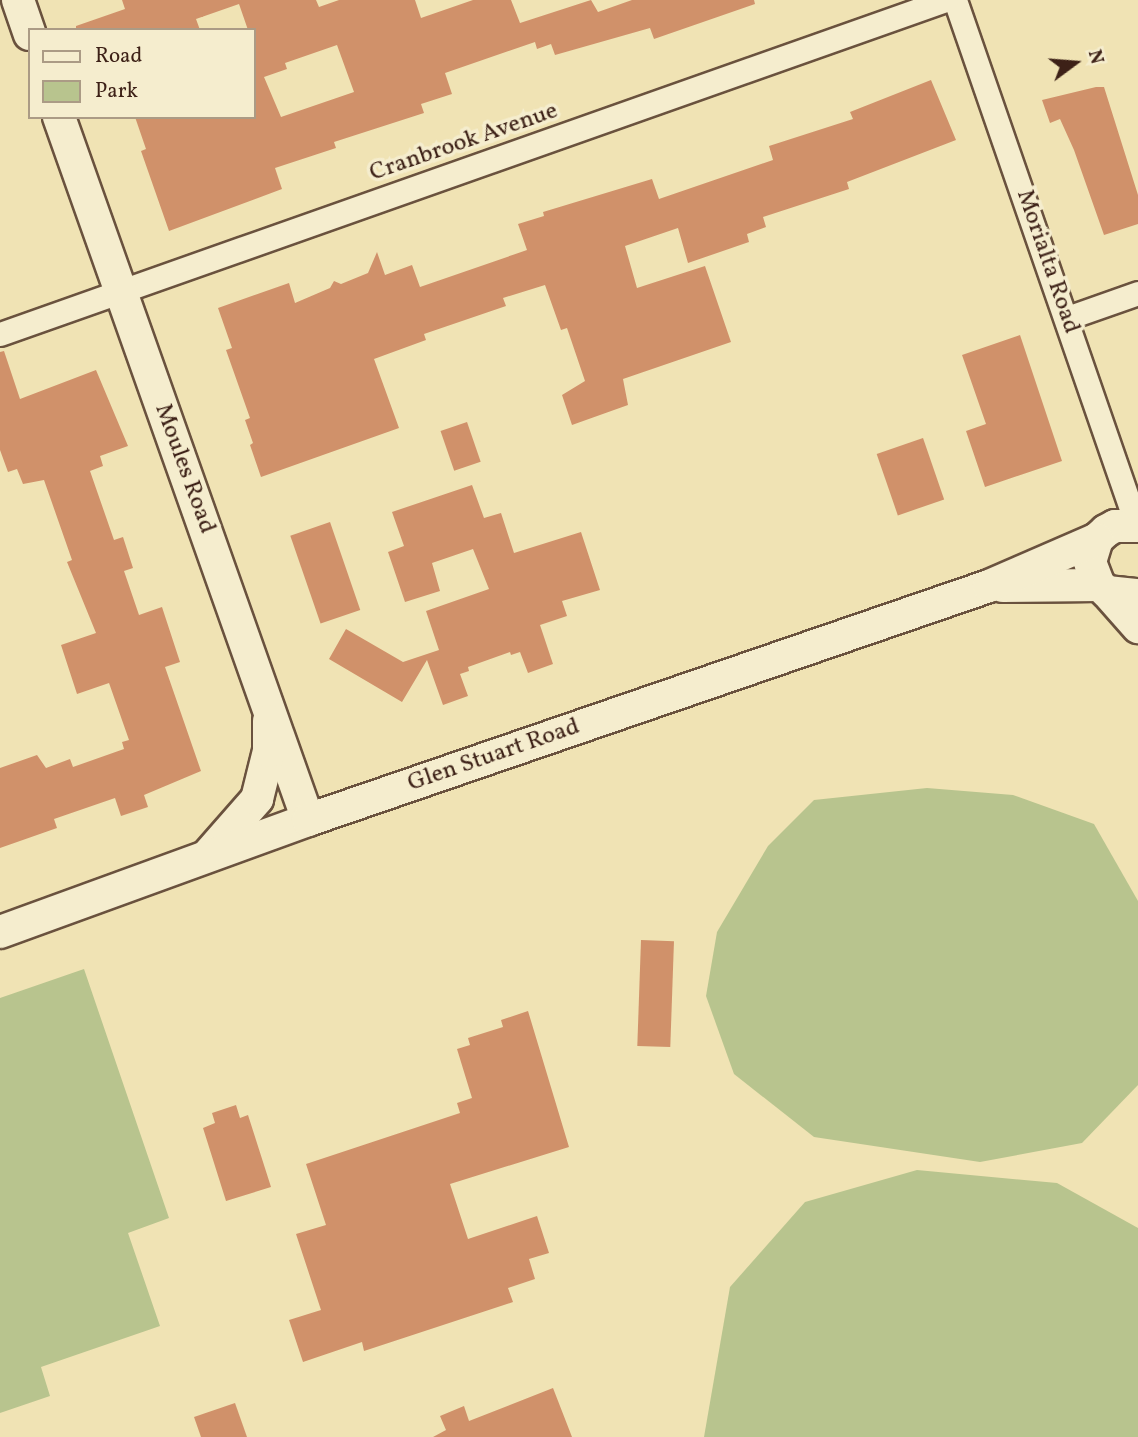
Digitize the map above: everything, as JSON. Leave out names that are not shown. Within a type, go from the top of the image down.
[{"type":"main road","points":[[18,0],[28,28]]},
{"type":"main road","name":"Moules Road","points":[[60,119],[308,820]]},
{"type":"main road","name":"Glen Stuart Road","points":[[0,932],[308,820],[989,586],[1097,538],[1115,526],[1138,526]]},
{"type":"main road","points":[[1097,538],[1090,562],[1103,588],[1138,628]]},
{"type":"main road","name":"Glen Stuart Road","points":[[989,586],[1103,588],[1138,595]]},
{"type":"main road","points":[[205,858],[257,799],[269,751],[269,709]]},
{"type":"street","name":"Cranbrook Avenue","points":[[0,334],[946,0]]},
{"type":"street","name":"Morialta Road","points":[[955,0],[1068,318],[1138,526]]},
{"type":"street","points":[[1068,318],[1138,293]]},
{"type":"green space","points":[[927,788],[1013,795],[1094,824],[1138,901],[1138,1085],[1082,1143],[980,1162],[814,1137],[734,1074],[706,996],[717,932],[768,846],[814,800]]},
{"type":"green space","points":[[84,969],[169,1218],[128,1233],[160,1326],[41,1367],[50,1396],[0,1413],[0,998]]},
{"type":"green space","points":[[917,1170],[1057,1183],[1138,1228],[1138,1437],[704,1437],[730,1287],[805,1202]]},
{"type":"building","points":[[122,0],[316,0],[319,7],[339,0],[415,0],[421,18],[473,0],[511,0],[520,23],[591,0],[598,12],[632,0],[754,0],[755,4],[654,39],[650,28],[555,55],[551,44],[537,49],[535,42],[445,73],[452,94],[421,104],[424,113],[334,142],[336,148],[275,168],[282,189],[169,231],[141,151],[146,149],[136,119],[256,119],[256,28],[247,28],[239,4],[196,19],[199,28],[76,26],[125,9]],"holes":[[[337,45],[354,92],[281,117],[264,77],[287,69],[285,63]]]},
{"type":"building","points":[[931,80],[956,140],[847,182],[849,189],[763,217],[766,227],[747,234],[749,242],[688,263],[678,228],[625,246],[637,288],[705,266],[731,342],[623,379],[628,405],[572,425],[562,395],[585,381],[567,328],[561,330],[545,285],[503,298],[506,306],[424,334],[426,340],[374,359],[399,428],[261,477],[245,420],[250,418],[226,350],[232,348],[218,308],[289,283],[295,303],[330,288],[334,281],[341,284],[368,273],[377,252],[385,275],[412,265],[420,287],[527,250],[518,224],[544,216],[543,212],[652,179],[659,199],[773,160],[769,146],[853,119],[850,112]]},
{"type":"building","points":[[1104,87],[1138,195],[1138,224],[1104,235],[1060,119],[1050,123],[1042,100]]},
{"type":"building","points":[[1020,335],[1062,461],[985,487],[966,431],[986,424],[962,355]]},
{"type":"building","points":[[4,351],[20,399],[96,370],[128,446],[100,456],[103,466],[90,471],[114,540],[123,537],[133,568],[124,571],[139,615],[162,607],[180,662],[165,667],[201,771],[144,795],[148,807],[121,816],[115,798],[54,819],[57,828],[0,848],[0,768],[37,755],[46,768],[70,759],[73,767],[124,749],[122,742],[129,740],[109,683],[77,694],[61,645],[96,633],[67,562],[72,560],[44,480],[23,484],[17,469],[8,472],[0,450],[0,352]]},
{"type":"building","points":[[467,422],[481,462],[454,471],[441,431]]},
{"type":"building","points":[[923,438],[944,499],[898,515],[877,454]]},
{"type":"building","points":[[472,485],[484,518],[501,513],[514,553],[581,532],[600,590],[562,601],[567,616],[540,625],[553,664],[528,673],[520,652],[511,655],[510,652],[468,667],[469,671],[460,674],[468,696],[443,705],[427,660],[402,702],[329,659],[346,629],[403,662],[439,650],[426,611],[489,589],[473,549],[432,563],[440,591],[405,602],[388,552],[404,546],[392,512]]},
{"type":"building","points":[[330,522],[360,610],[321,624],[290,536]]},
{"type":"building","points":[[641,940],[674,941],[670,1047],[637,1046]]},
{"type":"building","points":[[528,1011],[569,1147],[450,1184],[468,1239],[537,1216],[549,1253],[529,1259],[535,1279],[508,1288],[513,1302],[364,1351],[362,1342],[303,1362],[289,1320],[321,1310],[296,1234],[326,1225],[306,1164],[460,1113],[457,1103],[472,1098],[457,1049],[470,1045],[468,1038],[503,1027],[501,1020]]},
{"type":"building","points":[[236,1105],[240,1118],[248,1115],[271,1187],[226,1201],[203,1128],[215,1123],[212,1113]]},
{"type":"building","points":[[553,1388],[572,1437],[433,1437],[446,1430],[440,1416],[464,1406],[469,1421]]},
{"type":"building","points":[[235,1403],[247,1437],[201,1437],[194,1417]]}]
